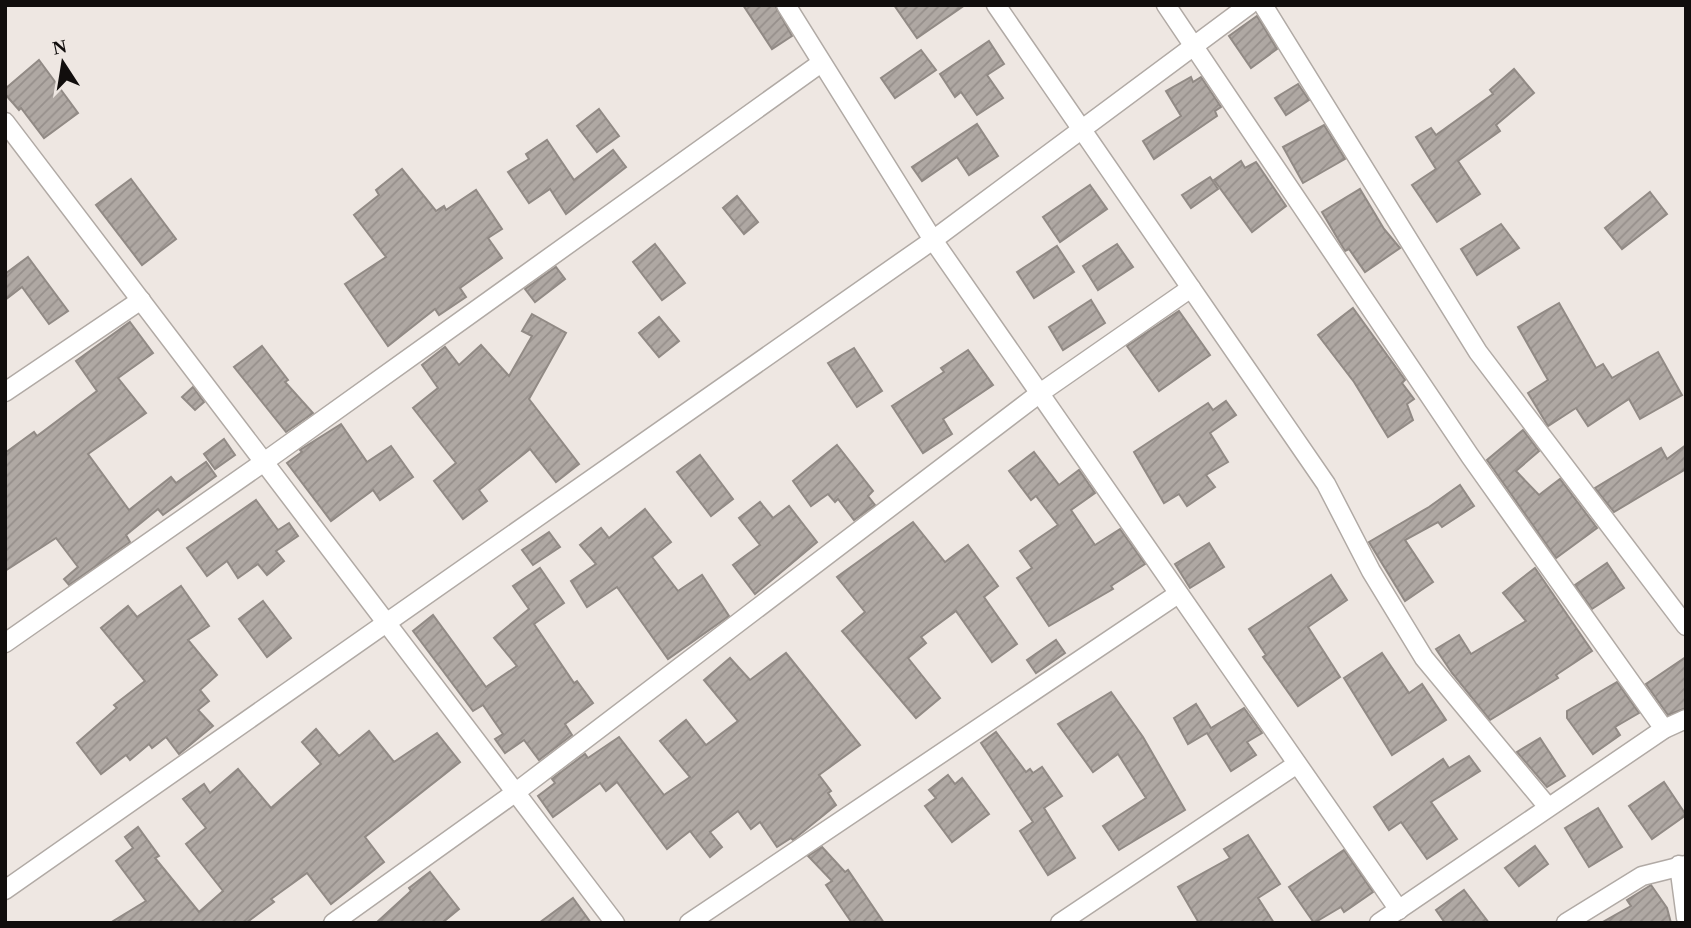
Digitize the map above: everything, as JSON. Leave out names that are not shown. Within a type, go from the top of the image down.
[{"type":"street","points":[[786,5],[933,240],[1399,910]]},
{"type":"street","points":[[996,5],[1326,484],[1371,570],[1424,658],[1548,807]]},
{"type":"street","points":[[1166,5],[1470,456],[1664,729]]},
{"type":"street","points":[[5,890],[386,626],[933,240],[1249,5]]},
{"type":"street","points":[[1263,5],[1478,352],[1686,626]]},
{"type":"street","points":[[5,643],[264,462],[821,63]]},
{"type":"street","points":[[7,130],[141,300],[386,626],[615,923]]},
{"type":"street","points":[[333,923],[516,792],[1040,393],[1191,288]]},
{"type":"street","points":[[5,392],[141,300]]},
{"type":"street","points":[[689,923],[1178,594]]},
{"type":"street","points":[[1379,923],[1664,729],[1686,719]]},
{"type":"street","points":[[1060,923],[1297,764]]},
{"type":"street","points":[[1566,923],[1642,876],[1682,865],[1686,918]]},
{"type":"building","points":[[743,5],[775,5],[792,36],[772,49]]},
{"type":"building","points":[[894,5],[965,5],[917,38]]},
{"type":"building","points":[[1257,16],[1277,49],[1251,68],[1229,36]]},
{"type":"building","points":[[989,41],[1004,64],[987,75],[1003,98],[977,115],[961,92],[955,97],[940,74]]},
{"type":"building","points":[[921,50],[936,70],[895,98],[881,78]]},
{"type":"building","points":[[39,60],[78,113],[44,138],[21,108],[19,110],[5,94],[5,89]]},
{"type":"building","points":[[1514,69],[1534,93],[1496,125],[1500,131],[1458,161],[1480,194],[1437,222],[1412,185],[1436,169],[1416,137],[1431,128],[1436,135],[1493,94],[1490,90]]},
{"type":"building","points":[[1191,77],[1193,82],[1201,77],[1221,107],[1215,111],[1217,116],[1154,159],[1143,141],[1181,116],[1166,91]]},
{"type":"building","points":[[1298,84],[1309,100],[1286,115],[1275,98]]},
{"type":"building","points":[[599,109],[619,136],[597,152],[577,126]]},
{"type":"building","points":[[977,124],[998,156],[969,175],[957,157],[922,181],[912,167]]},
{"type":"building","points":[[1324,125],[1345,159],[1303,183],[1283,147]]},
{"type":"building","points":[[547,140],[574,180],[613,150],[626,167],[566,214],[550,189],[529,203],[508,172],[529,159],[526,154]]},
{"type":"building","points":[[1241,161],[1245,168],[1256,162],[1286,206],[1252,232],[1214,180]]},
{"type":"building","points":[[402,169],[436,211],[444,206],[446,210],[476,190],[502,229],[488,238],[502,258],[460,288],[466,297],[439,315],[435,309],[388,346],[345,284],[386,257],[354,215],[379,195],[376,190]]},
{"type":"building","points":[[1210,177],[1218,189],[1191,208],[1182,195]]},
{"type":"building","points":[[131,179],[176,239],[142,265],[96,205]]},
{"type":"building","points":[[1090,185],[1107,209],[1060,242],[1043,217]]},
{"type":"building","points":[[1360,189],[1384,229],[1400,248],[1365,272],[1349,249],[1345,251],[1322,212]]},
{"type":"building","points":[[1650,192],[1667,214],[1622,249],[1605,228]]},
{"type":"building","points":[[737,196],[758,222],[744,234],[723,208]]},
{"type":"building","points":[[1501,224],[1519,248],[1477,275],[1461,249]]},
{"type":"building","points":[[655,244],[685,283],[662,300],[633,262]]},
{"type":"building","points":[[1117,244],[1133,267],[1098,290],[1083,266]]},
{"type":"building","points":[[1057,246],[1074,272],[1034,298],[1017,272]]},
{"type":"building","points":[[28,257],[68,311],[49,324],[22,287],[5,300],[5,274]]},
{"type":"building","points":[[556,267],[565,279],[535,302],[525,289]]},
{"type":"building","points":[[1091,300],[1105,323],[1063,350],[1049,327]]},
{"type":"building","points":[[1559,303],[1596,368],[1603,364],[1612,378],[1658,352],[1682,395],[1640,419],[1629,399],[1588,426],[1576,408],[1548,426],[1528,393],[1548,380],[1518,327]]},
{"type":"building","points":[[1353,308],[1405,380],[1402,383],[1414,399],[1407,404],[1413,420],[1388,437],[1354,382],[1318,335]]},
{"type":"building","points":[[1179,311],[1210,355],[1159,391],[1127,346]]},
{"type":"building","points":[[532,314],[566,333],[529,399],[579,464],[556,482],[530,449],[479,490],[487,501],[463,519],[434,481],[456,463],[413,408],[438,388],[422,365],[445,347],[459,365],[481,345],[509,376],[532,336],[522,331]]},
{"type":"building","points":[[659,317],[679,341],[659,357],[639,333]]},
{"type":"building","points":[[130,322],[153,353],[118,378],[146,413],[88,454],[129,510],[171,477],[176,483],[206,462],[216,476],[163,515],[158,509],[126,535],[130,542],[69,585],[64,579],[78,567],[56,538],[5,571],[5,453],[34,432],[37,436],[97,391],[76,361]]},
{"type":"building","points":[[262,346],[288,380],[285,382],[313,413],[286,432],[234,367]]},
{"type":"building","points":[[854,348],[882,391],[857,407],[828,363]]},
{"type":"building","points":[[968,350],[993,385],[943,419],[952,434],[923,453],[892,406],[944,372],[941,368]]},
{"type":"building","points":[[193,387],[204,402],[195,410],[182,397]]},
{"type":"building","points":[[1226,401],[1236,415],[1210,433],[1228,462],[1206,475],[1215,487],[1187,506],[1179,494],[1164,503],[1134,452],[1208,403],[1213,410]]},
{"type":"building","points":[[341,424],[367,462],[391,446],[413,477],[380,500],[373,490],[331,521],[287,463],[302,452],[300,450]]},
{"type":"building","points":[[1523,430],[1539,451],[1516,471],[1539,495],[1560,479],[1597,528],[1556,558],[1487,460]]},
{"type":"building","points":[[224,439],[235,455],[215,469],[204,454]]},
{"type":"building","points":[[837,445],[873,491],[868,496],[875,505],[854,520],[838,499],[835,502],[828,494],[811,506],[793,481]]},
{"type":"building","points":[[1686,445],[1686,469],[1614,512],[1595,488],[1661,448],[1667,459]]},
{"type":"building","points":[[1034,452],[1059,485],[1079,470],[1095,493],[1071,510],[1095,545],[1120,529],[1145,564],[1111,586],[1113,589],[1049,626],[1017,578],[1032,568],[1020,551],[1058,525],[1036,496],[1031,500],[1009,471]]},
{"type":"building","points":[[700,455],[733,499],[711,516],[677,472]]},
{"type":"building","points":[[1460,485],[1474,506],[1442,527],[1438,522],[1405,540],[1433,582],[1405,601],[1369,542],[1429,507]]},
{"type":"building","points":[[256,500],[278,530],[289,523],[298,536],[276,551],[284,561],[267,575],[258,564],[238,578],[227,561],[207,576],[187,548]]},
{"type":"building","points":[[760,502],[773,518],[789,506],[817,542],[755,594],[733,565],[760,545],[739,518]]},
{"type":"building","points":[[645,509],[671,542],[652,557],[678,591],[702,575],[729,616],[668,659],[617,587],[587,607],[571,581],[596,564],[580,545],[601,528],[609,538]]},
{"type":"building","points":[[913,522],[945,562],[968,545],[998,586],[984,597],[1017,644],[992,662],[956,611],[921,637],[926,643],[908,658],[940,698],[916,718],[842,631],[865,612],[837,577]]},
{"type":"building","points":[[549,532],[560,547],[533,565],[522,550]]},
{"type":"building","points":[[1209,543],[1224,567],[1190,588],[1175,564]]},
{"type":"building","points":[[1607,563],[1624,588],[1592,609],[1575,585]]},
{"type":"building","points":[[540,568],[564,603],[534,624],[574,683],[577,681],[593,703],[565,724],[572,735],[539,760],[524,740],[505,753],[495,739],[503,734],[483,705],[473,711],[413,631],[433,615],[486,687],[517,666],[494,638],[529,609],[513,586]]},
{"type":"building","points":[[1535,568],[1592,651],[1556,675],[1558,678],[1490,720],[1436,649],[1459,635],[1471,654],[1526,621],[1503,593]]},
{"type":"building","points":[[1331,575],[1347,600],[1308,627],[1340,677],[1298,706],[1263,657],[1266,655],[1249,629]]},
{"type":"building","points":[[181,586],[209,626],[188,640],[217,675],[200,690],[209,701],[198,710],[213,726],[179,754],[166,737],[152,748],[149,744],[130,760],[126,755],[101,774],[77,743],[117,708],[114,705],[145,681],[101,628],[128,606],[137,617]]},
{"type":"building","points":[[263,601],[291,638],[267,657],[239,619]]},
{"type":"building","points":[[1056,640],[1065,653],[1036,673],[1027,660]]},
{"type":"building","points":[[786,653],[860,745],[819,775],[831,791],[828,793],[836,805],[793,840],[791,838],[777,847],[760,822],[751,829],[738,811],[710,832],[722,847],[710,857],[690,831],[667,849],[617,782],[606,791],[600,783],[553,817],[538,796],[555,783],[552,779],[585,754],[588,758],[619,737],[664,795],[690,777],[660,741],[686,720],[706,745],[738,721],[704,680],[730,658],[750,680]]},
{"type":"building","points":[[1382,653],[1409,693],[1422,684],[1446,720],[1392,755],[1344,678]]},
{"type":"building","points":[[1686,657],[1686,708],[1668,715],[1646,684]]},
{"type":"building","points":[[1617,682],[1639,713],[1615,727],[1620,735],[1593,754],[1567,718],[1567,711]]},
{"type":"building","points":[[1111,692],[1143,737],[1185,810],[1119,850],[1103,826],[1146,798],[1118,754],[1093,772],[1058,724]]},
{"type":"building","points":[[1196,704],[1211,728],[1244,708],[1262,733],[1247,742],[1256,755],[1231,771],[1207,733],[1188,744],[1174,718]]},
{"type":"building","points":[[316,729],[339,756],[369,731],[394,762],[437,733],[460,762],[365,837],[384,862],[331,904],[307,873],[271,899],[274,902],[246,923],[110,923],[146,901],[116,861],[133,848],[125,837],[138,827],[159,856],[155,858],[199,912],[223,891],[186,844],[206,828],[183,799],[204,784],[210,793],[238,769],[271,808],[321,764],[302,742]]},
{"type":"building","points":[[996,732],[1026,772],[1030,769],[1033,773],[1042,767],[1062,796],[1044,808],[1075,858],[1048,875],[1020,831],[1033,822],[981,743]]},
{"type":"building","points":[[1540,738],[1565,776],[1547,787],[1517,752]]},
{"type":"building","points":[[1469,756],[1480,771],[1431,802],[1457,839],[1427,859],[1401,822],[1389,830],[1374,807],[1443,759],[1449,768]]},
{"type":"building","points":[[948,775],[955,784],[962,778],[989,814],[952,842],[925,806],[936,798],[929,790]]},
{"type":"building","points":[[1664,782],[1686,815],[1652,839],[1629,806]]},
{"type":"building","points":[[1598,808],[1622,847],[1589,867],[1565,828]]},
{"type":"building","points":[[1248,835],[1280,884],[1258,898],[1274,923],[1199,923],[1178,887],[1230,858],[1224,849]]},
{"type":"building","points":[[1535,846],[1548,864],[1519,886],[1505,868]]},
{"type":"building","points":[[822,847],[845,872],[848,870],[884,923],[852,923],[826,885],[832,881],[808,856]]},
{"type":"building","points":[[1344,850],[1373,892],[1344,912],[1341,907],[1314,923],[1289,887]]},
{"type":"building","points":[[430,872],[459,909],[442,923],[376,923],[411,891],[409,888]]},
{"type":"building","points":[[1651,885],[1667,908],[1671,923],[1601,923],[1631,906],[1627,900]]},
{"type":"building","points":[[1464,890],[1489,923],[1445,923],[1436,910]]},
{"type":"building","points":[[573,898],[591,923],[539,923]]}]
